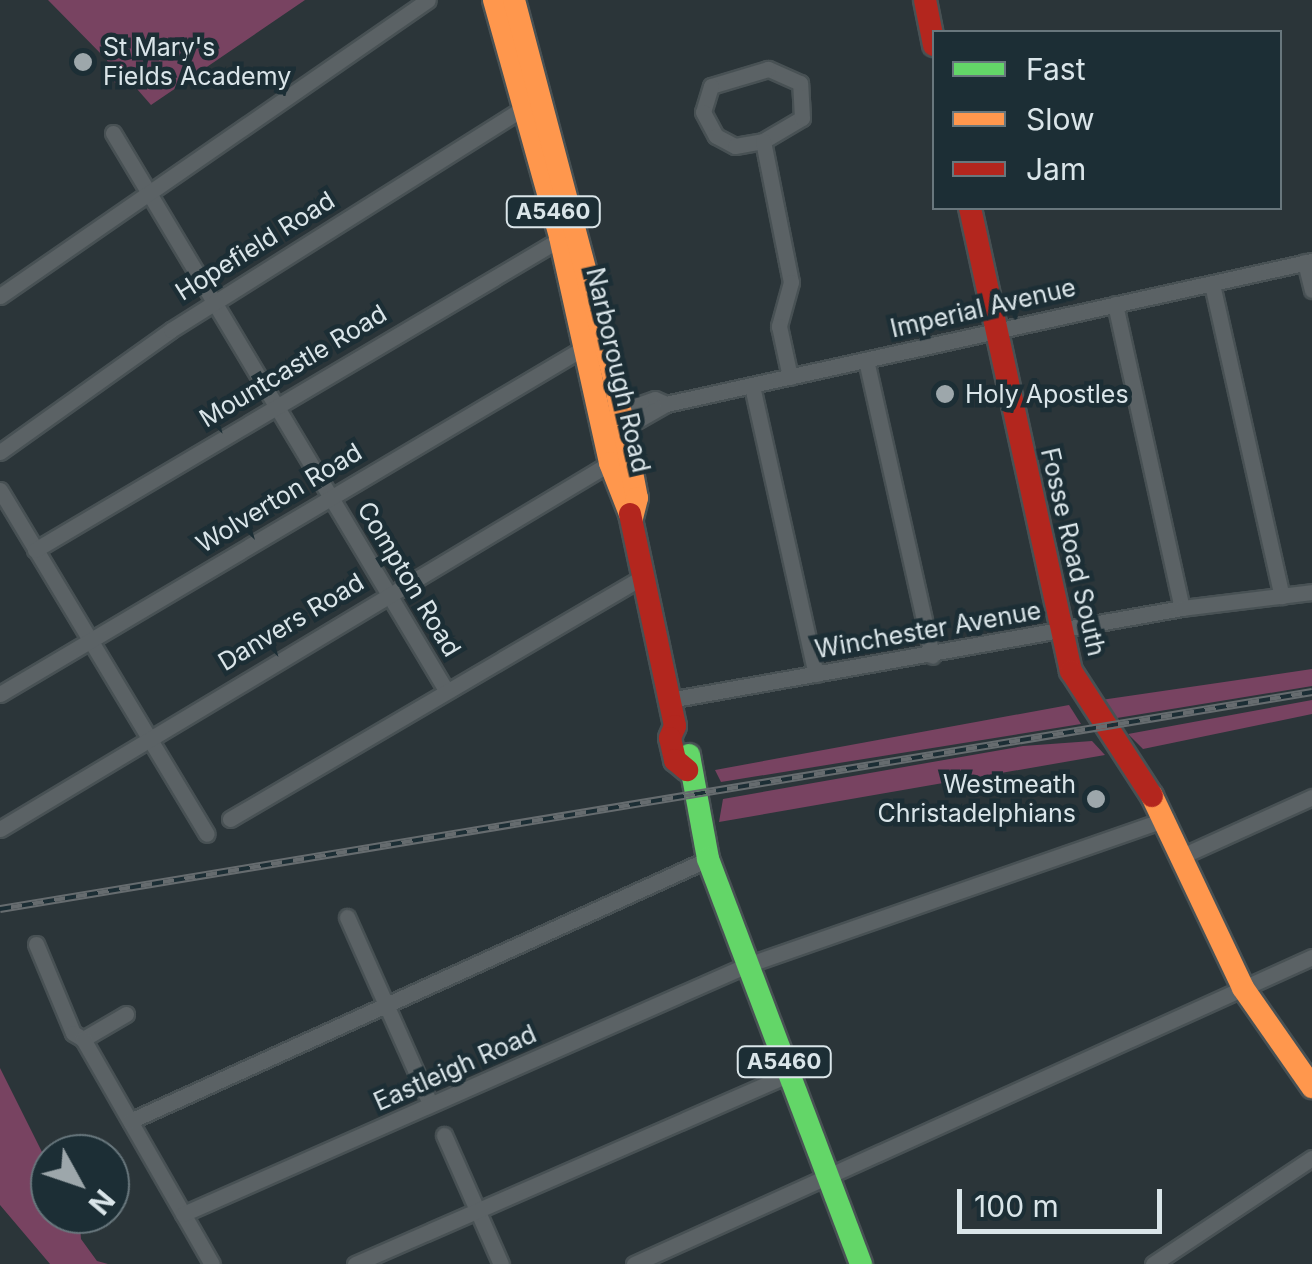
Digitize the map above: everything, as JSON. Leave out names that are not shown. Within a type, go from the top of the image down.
[{"type":"main road","name":"Narborough Road","points":[[494,0],[533,99]]},
{"type":"main road","name":"Narborough Road","points":[[514,0],[533,99],[637,498],[632,518]]},
{"type":"main road","points":[[925,0],[932,35]]},
{"type":"main road","name":"Fosse Road South","points":[[970,210],[1062,632],[1086,702],[1144,778],[1243,988],[1312,1087]]},
{"type":"main road","name":"Narborough Road","points":[[570,233],[585,346],[616,421],[610,463],[632,518],[675,726],[685,732],[687,770],[708,859],[861,1264]]},
{"type":"street","points":[[0,296],[147,188],[428,0]]},
{"type":"street","points":[[768,69],[800,83],[802,118],[763,141],[736,146],[716,136],[703,112],[711,86],[768,69]]},
{"type":"street","name":"Hopefield Road","points":[[0,452],[214,302],[533,99]]},
{"type":"street","name":"Compton Road","points":[[114,133],[446,690]]},
{"type":"street","points":[[763,141],[792,282],[779,326],[790,377]]},
{"type":"street","name":"Mountcastle Road","points":[[34,550],[570,233]]},
{"type":"street","points":[[1309,262],[1312,290]]},
{"type":"street","name":"Imperial Avenue","points":[[616,421],[655,398],[666,404],[1309,262]]},
{"type":"street","points":[[1212,284],[1282,596]]},
{"type":"street","points":[[1116,304],[1182,608]]},
{"type":"street","name":"Wolverton Road","points":[[0,694],[585,346]]},
{"type":"street","points":[[866,360],[932,656]]},
{"type":"street","points":[[752,386],[816,674]]},
{"type":"street","name":"Danvers Road","points":[[0,829],[610,463]]},
{"type":"street","points":[[0,490],[206,834]]},
{"type":"street","points":[[230,819],[645,576]]},
{"type":"street","name":"Winchester Avenue","points":[[669,700],[932,656],[1182,608],[1312,592]]},
{"type":"street","points":[[1182,856],[1312,797]]},
{"type":"street","points":[[246,810],[256,827]]},
{"type":"street","name":"Eastleigh Road","points":[[183,1214],[747,965],[1166,819]]},
{"type":"street","points":[[130,1121],[708,859]]},
{"type":"street","points":[[346,916],[430,1103]]},
{"type":"street","points":[[36,944],[73,1033],[84,1039],[212,1264]]},
{"type":"street","points":[[634,1264],[1312,957]]},
{"type":"street","points":[[84,1039],[126,1014]]},
{"type":"street","points":[[356,1264],[789,1074]]},
{"type":"street","points":[[444,1135],[500,1264]]},
{"type":"street","points":[[1153,1264],[1312,1158]]},
{"type":"shaded area","points":[[48,0],[305,0],[151,105],[137,89],[115,83],[107,60]]},
{"type":"shaded area","points":[[1312,669],[1312,686],[1117,718],[1101,700]]},
{"type":"shaded area","points":[[1312,700],[1312,714],[1143,749],[1128,734]]},
{"type":"shaded area","points":[[1069,705],[1081,724],[721,782],[715,770]]},
{"type":"shaded area","points":[[1092,741],[1105,755],[719,822],[723,799],[1023,746]]},
{"type":"shaded area","points":[[0,1068],[33,1134],[30,1234],[81,1234],[97,1261],[108,1264],[50,1264],[0,1205]]},
{"type":"railway","points":[[0,909],[1312,692]]},
{"type":"traffic: fast","points":[[689,755],[708,859],[861,1264]]},
{"type":"traffic: slow","points":[[494,0],[560,237],[610,463],[630,514]]},
{"type":"traffic: slow","points":[[514,0],[615,382],[637,498],[632,518]]},
{"type":"traffic: slow","points":[[1152,796],[1243,988],[1312,1087]]},
{"type":"traffic: jam","points":[[925,0],[932,35]]},
{"type":"traffic: jam","points":[[970,210],[1071,671],[1152,796]]},
{"type":"traffic: jam","points":[[630,514],[675,726],[670,738],[675,760],[687,770]]},
{"type":"place","name":"St Mary's Fields Academy","points":[[83,62]]},
{"type":"place","name":"Holy Apostles","points":[[945,394]]},
{"type":"place","name":"Westmeath Christadelphians","points":[[1096,799]]}]
